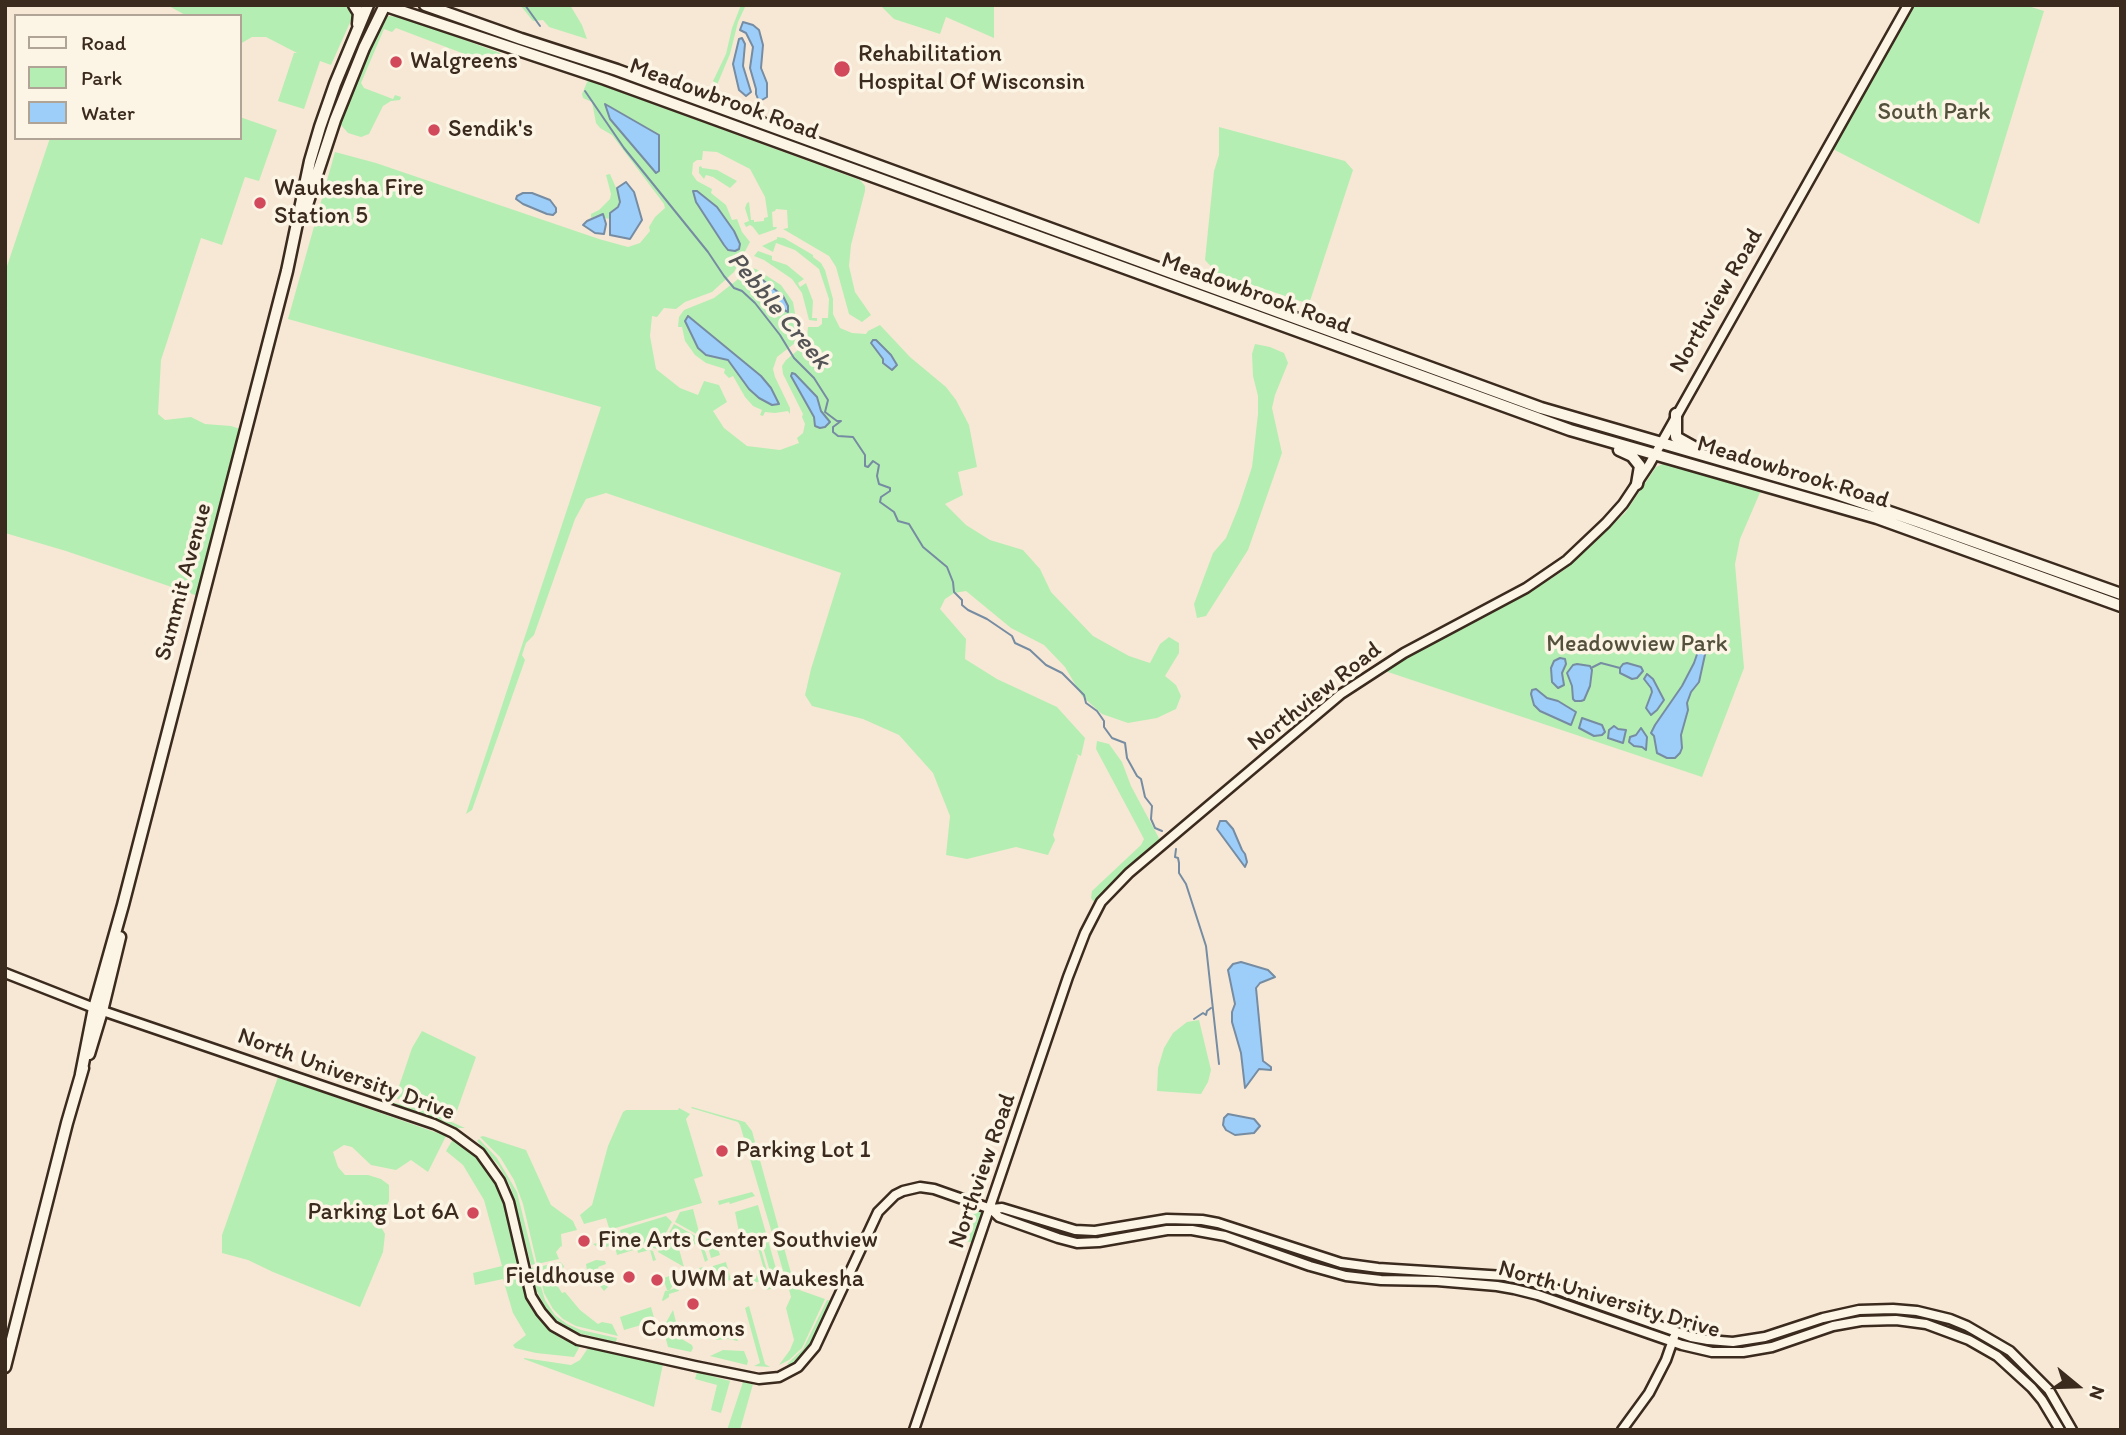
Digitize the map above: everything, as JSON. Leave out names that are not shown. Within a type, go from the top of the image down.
[{"type":"main road","points":[[354,5],[359,13],[356,33]]},
{"type":"main road","name":"Summit Avenue","points":[[5,1367],[286,271],[320,127],[368,5]]},
{"type":"main road","name":"Summit Avenue","points":[[286,271],[331,132],[384,5]]},
{"type":"main road","name":"Meadowbrook Road","points":[[384,5],[605,79],[1574,431],[1877,518],[2121,606]]},
{"type":"main road","name":"Meadowbrook Road","points":[[426,5],[642,79],[1541,408],[1834,494],[2121,594]]},
{"type":"main road","points":[[1676,414],[1674,432],[1679,440],[1727,456],[1746,468]]},
{"type":"main road","points":[[1574,431],[1593,431],[1652,446],[1660,443]]},
{"type":"main road","points":[[1574,431],[1593,442],[1623,451],[1636,459],[1640,467],[1637,484]]},
{"type":"street","name":"Northview Road","points":[[914,1430],[1084,933],[1106,895],[1341,694],[1404,653],[1526,588],[1567,560],[1606,523],[1637,484],[1908,5]]},
{"type":"street","name":"North University Drive","points":[[5,973],[98,1009],[434,1124],[459,1136],[480,1153],[506,1194],[529,1289],[541,1312],[553,1326],[567,1335],[606,1346],[755,1378],[782,1376],[798,1367],[813,1351],[874,1218],[888,1199],[903,1191],[927,1188],[991,1209],[1002,1208],[1084,1232],[1167,1219],[1202,1220],[1350,1264],[1404,1270],[1485,1273],[1527,1281],[1708,1340],[1733,1342],[1765,1338],[1823,1318],[1859,1310],[1893,1309],[1937,1316],[1967,1326],[2010,1351],[2049,1390],[2072,1430]]},
{"type":"street","name":"North University Drive","points":[[991,1209],[999,1217],[1077,1243],[1099,1242],[1167,1230],[1192,1230],[1225,1236],[1346,1276],[1514,1289],[1672,1342],[1712,1352],[1744,1352],[1772,1347],[1833,1326],[1861,1321],[1896,1320],[1926,1324],[1969,1339],[1997,1356],[2032,1388],[2060,1430]]},
{"type":"street","points":[[1622,1430],[1649,1393],[1676,1331]]},
{"type":"green space","points":[[167,5],[350,5],[354,10],[331,65],[320,61],[304,109],[278,101],[294,53],[297,53],[266,37],[252,37],[242,43],[242,14],[183,14]]},
{"type":"green space","points":[[520,5],[570,5],[587,39],[549,27],[543,20],[533,21]]},
{"type":"green space","points":[[741,5],[746,5],[717,85],[713,81],[726,54]]},
{"type":"green space","points":[[880,5],[994,5],[994,38],[946,17],[940,34],[894,19]]},
{"type":"green space","name":"South Park","points":[[1908,5],[2025,5],[2044,11],[1979,224],[1827,146]]},
{"type":"green space","points":[[388,16],[403,17],[500,53],[504,58],[504,69],[396,28],[392,32],[384,29],[361,83],[364,88],[393,99],[395,95],[401,97],[400,100],[383,106],[369,134],[361,137],[348,133],[341,125],[342,115],[370,46],[383,19]]},
{"type":"green space","points":[[588,80],[860,180],[865,186],[851,245],[849,266],[855,292],[871,315],[862,322],[849,314],[836,267],[829,256],[783,229],[788,228],[787,210],[776,209],[772,212],[773,227],[777,227],[776,229],[759,235],[750,225],[746,227],[744,223],[749,221],[745,208],[749,202],[751,220],[764,221],[764,218],[768,217],[765,197],[750,169],[717,152],[703,151],[702,160],[693,163],[692,174],[697,181],[712,189],[711,193],[726,205],[732,220],[737,219],[750,242],[734,272],[712,292],[685,302],[676,309],[664,308],[657,317],[652,316],[650,336],[656,369],[680,388],[698,395],[704,381],[719,385],[727,402],[713,411],[724,428],[747,446],[780,450],[799,443],[797,438],[803,433],[805,424],[803,414],[783,374],[782,366],[804,345],[808,327],[818,327],[822,324],[822,318],[828,318],[829,299],[819,269],[795,250],[776,243],[773,252],[762,246],[777,237],[784,238],[813,255],[821,263],[833,299],[833,314],[840,328],[852,333],[866,334],[880,325],[910,357],[946,387],[956,400],[969,425],[977,467],[958,472],[963,495],[945,504],[966,525],[990,540],[1023,550],[1040,569],[1051,592],[1093,636],[1129,656],[1150,663],[1160,644],[1169,637],[1179,643],[1179,653],[1165,676],[1176,685],[1181,696],[1176,709],[1157,718],[1128,723],[1102,714],[1082,696],[1065,667],[1044,645],[1011,628],[966,591],[954,593],[945,599],[940,609],[966,639],[965,659],[997,679],[1057,707],[1085,738],[1081,756],[1076,754],[1078,756],[1053,835],[1055,840],[1048,855],[1016,847],[967,859],[946,855],[950,816],[933,773],[899,735],[863,719],[812,706],[805,695],[841,573],[606,493],[586,499],[575,519],[534,635],[526,643],[522,655],[525,660],[472,810],[466,814],[601,407],[288,319],[335,152],[376,163],[599,239],[628,247],[640,243],[650,231],[649,227],[655,217],[665,208],[664,204],[612,135],[596,123],[592,102],[583,98],[582,94]]},
{"type":"green space","points":[[242,118],[277,130],[259,181],[245,177],[222,245],[201,238],[161,360],[158,414],[165,420],[191,417],[205,424],[240,429],[198,596],[5,533],[5,309],[8,309],[5,308],[5,272],[49,140],[242,140]]},
{"type":"green space","points":[[1219,127],[1345,161],[1353,170],[1309,304],[1217,273],[1205,260],[1214,171],[1219,155]]},
{"type":"green space","points":[[701,166],[717,170],[737,181],[730,188],[713,177],[706,175],[704,179],[699,173]]},
{"type":"green space","points":[[610,174],[620,197],[618,207],[610,213],[610,219],[604,218],[603,214],[591,218],[591,214],[610,199],[606,175]]},
{"type":"green space","points":[[758,251],[787,265],[804,279],[798,283],[800,287],[806,283],[813,301],[812,318],[817,318],[817,321],[809,320],[802,293],[792,279],[754,256]]},
{"type":"green space","points":[[746,267],[756,269],[781,285],[793,302],[799,335],[795,343],[777,357],[773,369],[790,408],[790,414],[788,411],[765,412],[763,416],[760,415],[762,410],[753,406],[745,397],[733,376],[729,378],[724,373],[725,369],[706,363],[695,355],[685,341],[682,327],[678,327],[679,317],[684,310],[714,298],[737,280]]},
{"type":"green space","points":[[1255,344],[1284,353],[1288,363],[1272,408],[1282,453],[1248,550],[1206,616],[1197,618],[1194,604],[1213,553],[1226,538],[1252,467],[1258,414],[1252,354]]},
{"type":"green space","name":"Meadowview Park","points":[[1667,462],[1762,488],[1740,539],[1735,564],[1744,668],[1702,777],[1385,671],[1421,649],[1524,596],[1564,570],[1625,513],[1656,467]]},
{"type":"green space","points":[[1097,741],[1109,744],[1122,762],[1131,786],[1160,840],[1094,902],[1091,898],[1092,891],[1141,845],[1144,839],[1096,749]]},
{"type":"green space","points":[[1199,1020],[1211,1070],[1201,1094],[1157,1091],[1158,1068],[1164,1048],[1173,1033],[1187,1022]]},
{"type":"green space","points":[[422,1031],[476,1057],[454,1119],[395,1098],[412,1048]]},
{"type":"green space","points":[[278,1077],[446,1136],[428,1172],[411,1160],[396,1170],[371,1165],[352,1147],[344,1145],[333,1152],[338,1167],[345,1175],[368,1175],[389,1185],[389,1201],[380,1225],[385,1234],[383,1252],[360,1307],[248,1260],[222,1253],[222,1235]]},
{"type":"green space","points":[[380,1099],[429,1112],[465,1128],[458,1128]]},
{"type":"green space","points":[[692,1107],[745,1122],[752,1131],[794,1284],[787,1284],[740,1125],[738,1122]]},
{"type":"green space","points":[[679,1108],[690,1114],[686,1119],[703,1176],[694,1179],[702,1203],[612,1229],[609,1228],[606,1218],[584,1224],[580,1215],[592,1205],[608,1146],[623,1112]]},
{"type":"green space","points":[[480,1137],[526,1150],[551,1205],[573,1221],[577,1230],[561,1234],[562,1247],[556,1252],[559,1259],[537,1264],[523,1204],[514,1180],[500,1157]]},
{"type":"green space","points":[[453,1139],[477,1157],[494,1180],[505,1204],[530,1305],[550,1330],[562,1339],[580,1346],[574,1357],[515,1348],[513,1345],[526,1335],[513,1313],[503,1279],[475,1285],[473,1273],[502,1266],[484,1200],[463,1165],[446,1151]]},
{"type":"green space","points":[[479,1139],[497,1158],[517,1192],[535,1264],[531,1265],[511,1188],[499,1166],[477,1141]]},
{"type":"green space","points":[[752,1192],[755,1196],[719,1205],[718,1201]]},
{"type":"green space","points":[[758,1205],[781,1286],[767,1290],[765,1285],[771,1275],[761,1240],[746,1244],[744,1237],[740,1237],[735,1212]]},
{"type":"green space","points":[[966,1206],[982,1214],[972,1243],[953,1236]]},
{"type":"green space","points":[[693,1209],[700,1236],[675,1222],[680,1212]]},
{"type":"green space","points":[[666,1216],[672,1222],[657,1249],[622,1239],[620,1230]]},
{"type":"green space","points":[[674,1224],[701,1239],[708,1260],[705,1262],[699,1243],[679,1249],[684,1267],[658,1252]]},
{"type":"green space","points":[[711,1228],[720,1255],[711,1258],[706,1230]]},
{"type":"green space","points":[[618,1231],[621,1242],[600,1249],[593,1244],[612,1239],[611,1233]]},
{"type":"green space","points":[[741,1239],[744,1247],[759,1242],[768,1274],[765,1280],[750,1284],[749,1278],[765,1273],[757,1245],[743,1249]]},
{"type":"green space","points":[[628,1243],[650,1250],[638,1253],[637,1249],[617,1255],[615,1247]]},
{"type":"green space","points":[[596,1260],[605,1261],[606,1264],[598,1267],[608,1287],[604,1291],[587,1270],[586,1264]]},
{"type":"green space","points":[[560,1262],[564,1266],[560,1275],[561,1283],[557,1285],[562,1293],[565,1292],[580,1310],[598,1324],[612,1324],[618,1336],[576,1326],[553,1309],[544,1293],[538,1267]]},
{"type":"green space","points":[[726,1262],[731,1280],[719,1283],[715,1272],[696,1277],[701,1273],[699,1268],[703,1267],[705,1271]]},
{"type":"green space","points":[[535,1267],[545,1300],[555,1315],[581,1330],[617,1338],[616,1342],[574,1332],[556,1320],[548,1312],[535,1288],[531,1268]]},
{"type":"green space","points":[[676,1274],[677,1278],[670,1290],[667,1290],[663,1278]]},
{"type":"green space","points":[[788,1286],[825,1299],[802,1348],[779,1365],[794,1340],[786,1308],[791,1297]]},
{"type":"green space","points":[[678,1287],[679,1291],[662,1300],[665,1291]]},
{"type":"green space","points":[[827,1300],[831,1301],[807,1350],[795,1364],[787,1364],[803,1349]]},
{"type":"green space","points":[[749,1306],[765,1364],[770,1367],[754,1366],[760,1363],[745,1308]]},
{"type":"green space","points":[[651,1307],[655,1321],[624,1330],[620,1317]]},
{"type":"green space","points":[[673,1310],[680,1338],[692,1345],[691,1352],[668,1347],[663,1328]]},
{"type":"green space","points":[[734,1327],[738,1341],[716,1340],[715,1334]]},
{"type":"green space","points":[[588,1348],[663,1364],[654,1407],[524,1359],[571,1365],[580,1360]]},
{"type":"green space","points":[[723,1350],[744,1351],[747,1365],[710,1356]]},
{"type":"green space","points":[[697,1372],[730,1381],[721,1413],[711,1410],[717,1385],[695,1379]]},
{"type":"green space","points":[[743,1382],[753,1384],[740,1430],[727,1430]]},
{"type":"water","points":[[743,22],[759,30],[763,45],[761,68],[767,83],[767,97],[762,100],[758,99],[756,94],[750,68],[753,47],[746,33],[740,30]]},
{"type":"water","points":[[742,38],[745,44],[743,66],[751,92],[746,96],[739,90],[733,64],[739,39]]},
{"type":"water","points":[[605,104],[659,135],[659,171],[656,173],[610,119]]},
{"type":"water","points":[[626,182],[634,192],[642,220],[630,239],[610,235],[610,213],[620,202],[617,188]]},
{"type":"water","points":[[693,191],[697,191],[717,207],[734,231],[740,244],[739,249],[728,250],[724,245],[696,202]]},
{"type":"water","points":[[523,193],[532,193],[550,200],[556,212],[553,215],[547,214],[523,204],[516,199]]},
{"type":"water","points":[[603,214],[606,224],[604,234],[595,233],[583,225],[587,221]]},
{"type":"water","points":[[759,277],[783,296],[788,312],[778,307],[758,285]]},
{"type":"water","points":[[688,316],[761,376],[779,404],[772,405],[759,398],[728,360],[706,355],[698,348],[685,321]]},
{"type":"water","points":[[873,340],[891,355],[897,365],[892,370],[883,363],[871,343]]},
{"type":"water","points":[[792,373],[817,397],[821,411],[830,422],[825,427],[815,426],[814,417],[791,376]]},
{"type":"water","points":[[1702,640],[1706,642],[1706,650],[1699,682],[1687,703],[1688,710],[1681,735],[1682,748],[1675,758],[1667,758],[1657,753],[1651,733],[1682,686]]},
{"type":"water","points":[[1565,659],[1566,664],[1562,673],[1564,685],[1558,688],[1552,682],[1551,668],[1554,661]]},
{"type":"water","points":[[1627,663],[1641,667],[1643,671],[1637,678],[1632,679],[1620,673],[1620,668]]},
{"type":"water","points":[[1577,664],[1590,666],[1592,670],[1590,686],[1581,701],[1573,699],[1567,673]]},
{"type":"water","points":[[1647,674],[1653,679],[1664,700],[1651,715],[1646,708],[1652,692],[1644,679]]},
{"type":"water","points":[[1536,689],[1547,698],[1576,712],[1571,725],[1540,711],[1534,705],[1531,694],[1532,690]]},
{"type":"water","points":[[1582,718],[1602,725],[1605,732],[1594,736],[1579,728]]},
{"type":"water","points":[[1614,726],[1626,730],[1623,743],[1608,738],[1609,730]]},
{"type":"water","points":[[1641,728],[1647,737],[1646,750],[1629,742],[1630,737],[1636,735]]},
{"type":"water","points":[[1220,821],[1226,821],[1233,829],[1245,854],[1245,867],[1217,829]]},
{"type":"water","points":[[1241,962],[1268,970],[1275,977],[1260,983],[1256,988],[1263,1061],[1271,1070],[1259,1069],[1245,1088],[1241,1053],[1232,1022],[1235,1004],[1228,970],[1233,964]]},
{"type":"water","points":[[1228,1114],[1254,1119],[1260,1126],[1254,1133],[1235,1135],[1223,1125]]},
{"type":"waterway","name":"Pebble Creek","points":[[525,5],[540,26]]},
{"type":"waterway","name":"Pebble Creek","points":[[585,91],[624,148],[708,252],[724,276],[734,288],[742,291],[755,303],[794,358],[814,378],[828,400],[825,412],[841,421],[833,427],[833,432],[838,436],[853,437],[865,455],[865,466],[868,467],[873,461],[879,465],[879,484],[890,488],[880,502],[894,512],[898,521],[909,524],[923,547],[947,567],[954,592],[962,600],[962,605],[987,619],[1012,636],[1015,643],[1030,650],[1046,665],[1062,673],[1084,695],[1086,703],[1097,711],[1112,738],[1125,743],[1127,758],[1141,779],[1145,797],[1152,806],[1151,819],[1155,828],[1162,831]]},
{"type":"waterway","points":[[1591,668],[1601,663],[1620,668]]},
{"type":"waterway","name":"Pebble Creek","points":[[1176,849],[1179,873],[1186,884],[1206,946],[1219,1064]]},
{"type":"waterway","points":[[1194,1019],[1203,1013],[1206,1015],[1211,1008]]},
{"type":"place","name":"Walgreens","points":[[396,62]]},
{"type":"place","name":"Rehabilitation Hospital Of Wisconsin","points":[[842,69]]},
{"type":"place","name":"Sendik's","points":[[434,130]]},
{"type":"place","name":"Waukesha Fire Station 5","points":[[260,203]]},
{"type":"place","name":"Parking Lot 1","points":[[722,1151]]},
{"type":"place","name":"Parking Lot 6A","points":[[473,1213]]},
{"type":"place","name":"Fine Arts Center Southview","points":[[584,1241]]},
{"type":"place","name":"Fieldhouse","points":[[629,1277]]},
{"type":"place","name":"UWM at Waukesha","points":[[657,1280]]},
{"type":"place","name":"Commons","points":[[693,1304]]}]
